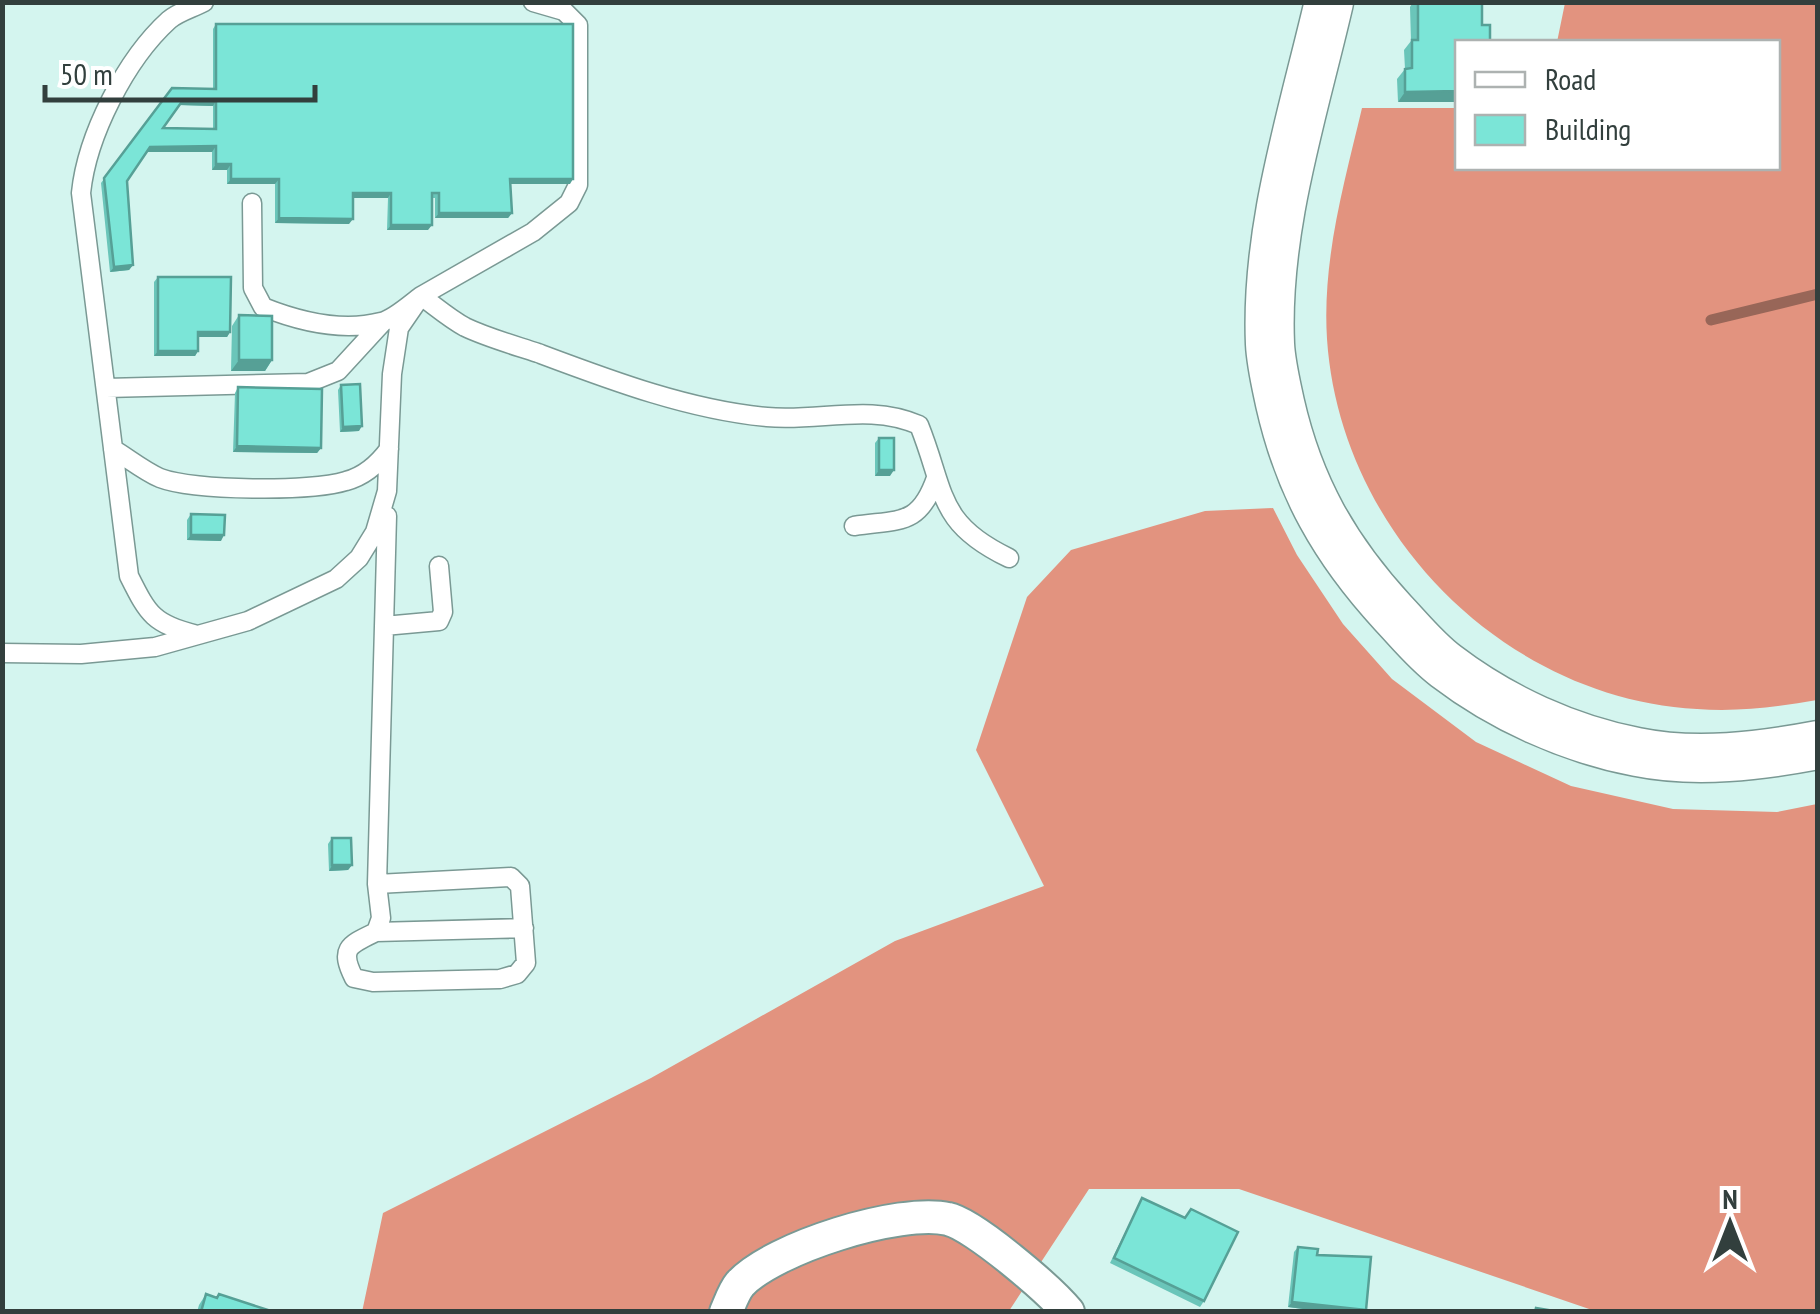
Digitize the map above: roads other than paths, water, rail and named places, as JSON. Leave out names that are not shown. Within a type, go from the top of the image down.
[{"type":"main road","points":[[1329,2],[1273,251],[1270,346],[1291,448],[1303,481],[1339,546],[1363,582],[1442,664],[1492,698],[1565,731],[1638,753],[1672,757],[1754,756],[1818,745]]},
{"type":"street","points":[[726,1312],[740,1284],[785,1254],[843,1232],[918,1217],[950,1219],[977,1234],[1068,1312]]},
{"type":"lane","points":[[197,635],[163,626],[142,603],[129,576],[81,193],[83,173],[113,90],[170,18],[204,2]]},
{"type":"lane","points":[[106,388],[308,383],[338,371],[383,322],[533,232],[569,203],[578,186],[578,25],[564,11],[534,2]]},
{"type":"lane","points":[[252,203],[252,288],[263,307],[324,324],[383,322]]},
{"type":"lane","points":[[376,932],[381,918],[378,884],[392,374],[400,328],[421,296]]},
{"type":"lane","points":[[421,296],[464,326],[599,376],[715,408],[768,417],[895,414],[919,425],[954,518],[980,544],[1010,558]]},
{"type":"lane","points":[[113,449],[161,478],[228,488],[302,487],[347,481],[378,466],[389,449]]},
{"type":"lane","points":[[854,526],[910,517],[924,507],[936,478]]},
{"type":"lane","points":[[2,654],[82,654],[155,647],[248,621],[336,579],[359,558],[375,532],[387,491]]},
{"type":"lane","points":[[384,626],[439,621],[439,566]]},
{"type":"lane","points":[[378,884],[511,877],[520,886],[524,928],[526,964],[517,974],[500,979],[373,982],[354,978],[346,962],[347,950],[354,942],[376,932],[524,928]]},
{"type":"waterway","points":[[1711,320],[1818,294]]}]
